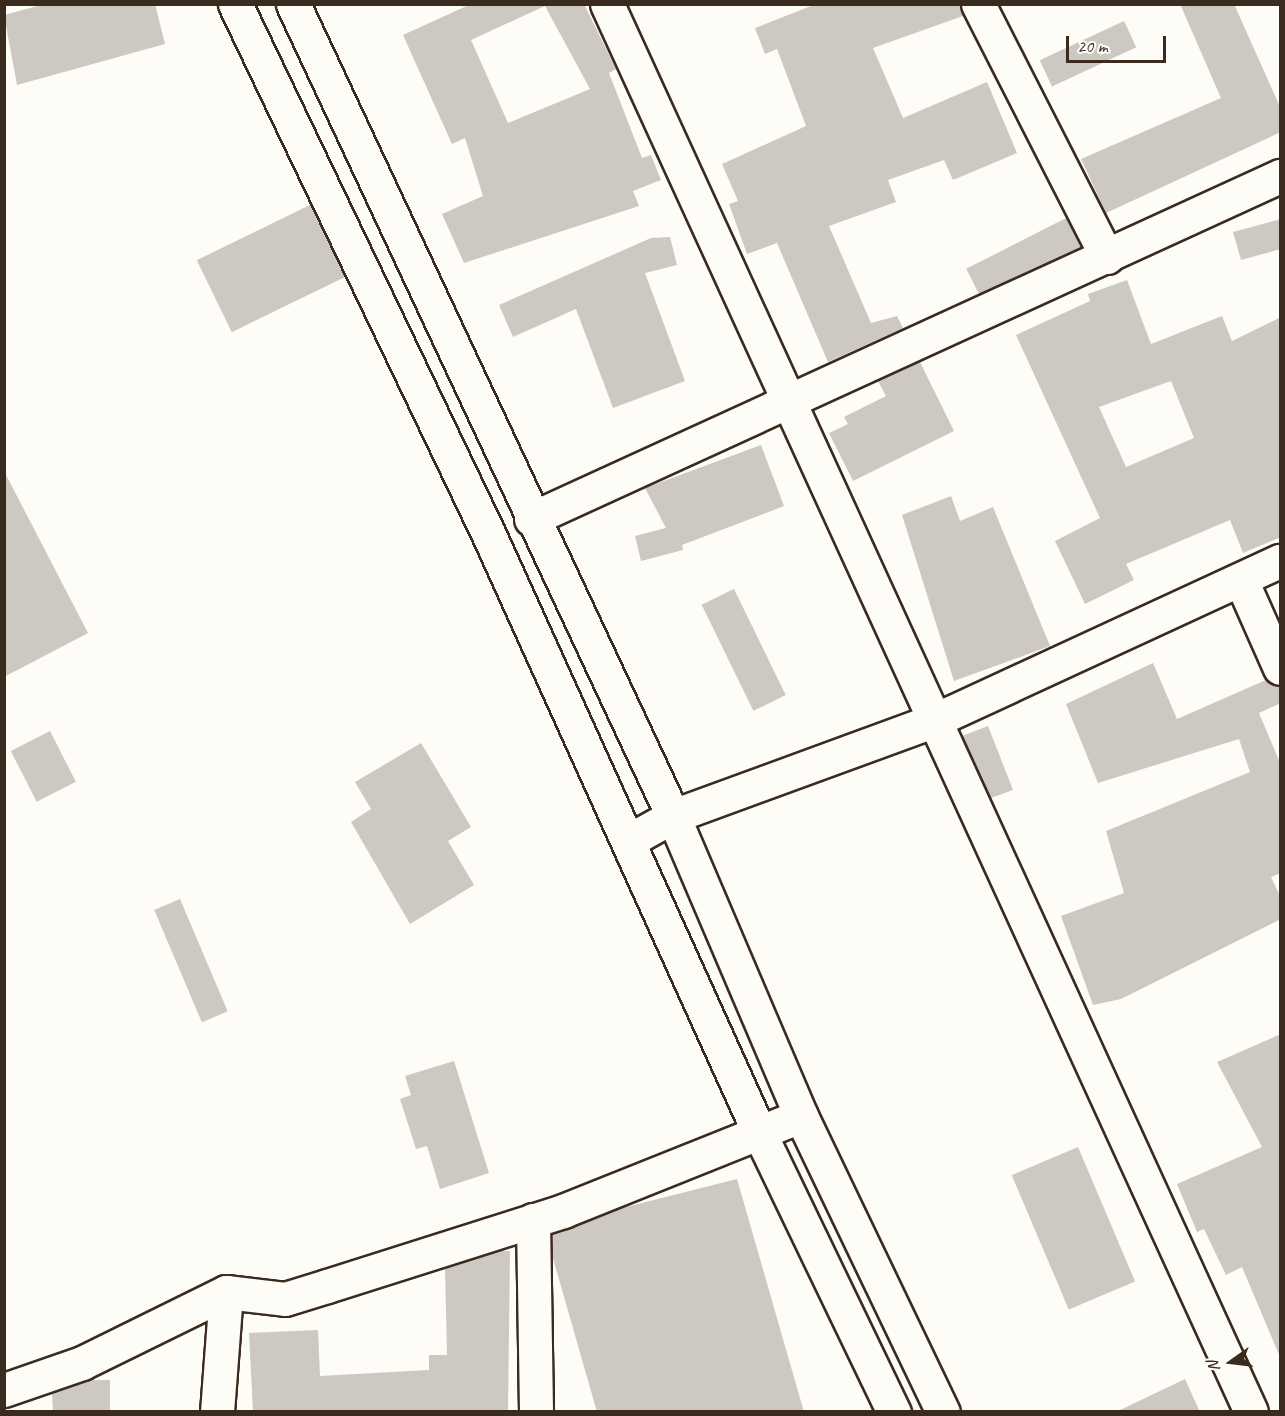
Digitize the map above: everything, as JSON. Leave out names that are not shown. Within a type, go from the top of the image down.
[{"type":"street","points":[[235,4],[630,840],[760,1134],[894,1412]]},
{"type":"street","points":[[293,4],[531,519],[673,816],[801,1116],[942,1412]]},
{"type":"street","points":[[607,4],[794,402],[933,721],[1251,1412]]},
{"type":"street","points":[[978,4],[1107,257]]},
{"type":"street","points":[[531,519],[794,402],[1281,176]]},
{"type":"street","points":[[630,840],[673,816],[933,721],[1281,561]]},
{"type":"street","points":[[1241,580],[1281,668]]},
{"type":"street","points":[[4,1390],[82,1363],[226,1292],[285,1299],[532,1220],[760,1134],[801,1116]]},
{"type":"street","points":[[532,1220],[536,1412]]},
{"type":"street","points":[[217,1412],[226,1292]]},
{"type":"building","points":[[45,4],[155,4],[165,44],[17,85],[4,15]]},
{"type":"building","points":[[471,4],[584,4],[616,69],[609,73],[642,158],[651,155],[661,180],[633,191],[639,206],[464,263],[442,214],[483,196],[465,138],[452,144],[403,35]],"holes":[[[545,6],[590,89],[508,123],[471,40]]]},
{"type":"building","points":[[816,4],[960,4],[963,16],[873,48],[903,118],[987,82],[1017,153],[953,180],[944,160],[888,180],[896,202],[829,226],[871,323],[897,316],[903,328],[828,362],[777,243],[747,254],[729,204],[738,201],[722,164],[806,126],[777,49],[765,54],[755,28]]},
{"type":"building","points":[[1180,4],[1234,4],[1281,109],[1281,132],[1106,213],[1081,159],[1221,98]]},
{"type":"building","points":[[1124,21],[1136,47],[1052,87],[1040,60]]},
{"type":"building","points":[[310,205],[345,277],[232,332],[197,260]]},
{"type":"building","points":[[1066,218],[1081,247],[981,298],[966,269]]},
{"type":"building","points":[[1281,219],[1281,249],[1241,260],[1233,232]]},
{"type":"building","points":[[670,237],[677,265],[645,273],[685,381],[613,408],[576,309],[513,337],[499,305],[651,238]]},
{"type":"building","points":[[1127,280],[1151,344],[1222,316],[1232,341],[1281,317],[1281,537],[1243,553],[1230,520],[1126,564],[1134,580],[1085,604],[1055,541],[1100,518],[1016,335],[1090,301],[1088,294]],"holes":[[[1171,381],[1194,438],[1126,467],[1099,407]]]},
{"type":"building","points":[[920,362],[954,431],[853,481],[829,433],[848,424],[844,417],[886,396],[878,381]]},
{"type":"building","points":[[761,445],[784,506],[682,545],[683,550],[641,561],[635,536],[666,528],[645,488]]},
{"type":"building","points":[[4,471],[88,633],[4,677]]},
{"type":"building","points":[[951,496],[960,521],[993,507],[1050,646],[954,681],[902,515]]},
{"type":"building","points":[[734,589],[786,695],[753,711],[702,605]]},
{"type":"building","points":[[1153,663],[1177,719],[1266,680],[1281,686],[1281,703],[1259,713],[1281,765],[1281,873],[1271,877],[1281,898],[1281,919],[1121,999],[1093,1005],[1061,916],[1124,893],[1106,831],[1250,772],[1239,739],[1098,783],[1066,704]]},
{"type":"building","points":[[988,726],[1013,790],[991,798],[962,736]]},
{"type":"building","points":[[50,731],[76,782],[37,802],[11,751]]},
{"type":"building","points":[[421,743],[471,827],[448,841],[474,885],[410,924],[351,822],[371,809],[355,782]]},
{"type":"building","points":[[180,899],[228,1011],[202,1022],[154,910]]},
{"type":"building","points":[[1281,1034],[1280,1357],[1242,1267],[1226,1275],[1204,1229],[1197,1232],[1177,1184],[1262,1147],[1217,1062]]},
{"type":"building","points":[[454,1061],[489,1173],[440,1189],[427,1146],[416,1149],[400,1099],[411,1095],[405,1076]]},
{"type":"building","points":[[1078,1147],[1135,1281],[1069,1310],[1012,1175]]},
{"type":"building","points":[[737,1179],[804,1412],[597,1412],[552,1255],[552,1234],[618,1209]]},
{"type":"building","points":[[499,1251],[510,1251],[508,1412],[253,1412],[249,1333],[318,1330],[320,1376],[429,1370],[429,1355],[447,1355],[445,1268]]},
{"type":"building","points":[[1185,1379],[1200,1412],[1116,1412]]},
{"type":"building","points":[[89,1380],[110,1380],[110,1412],[53,1412],[52,1393]]}]
